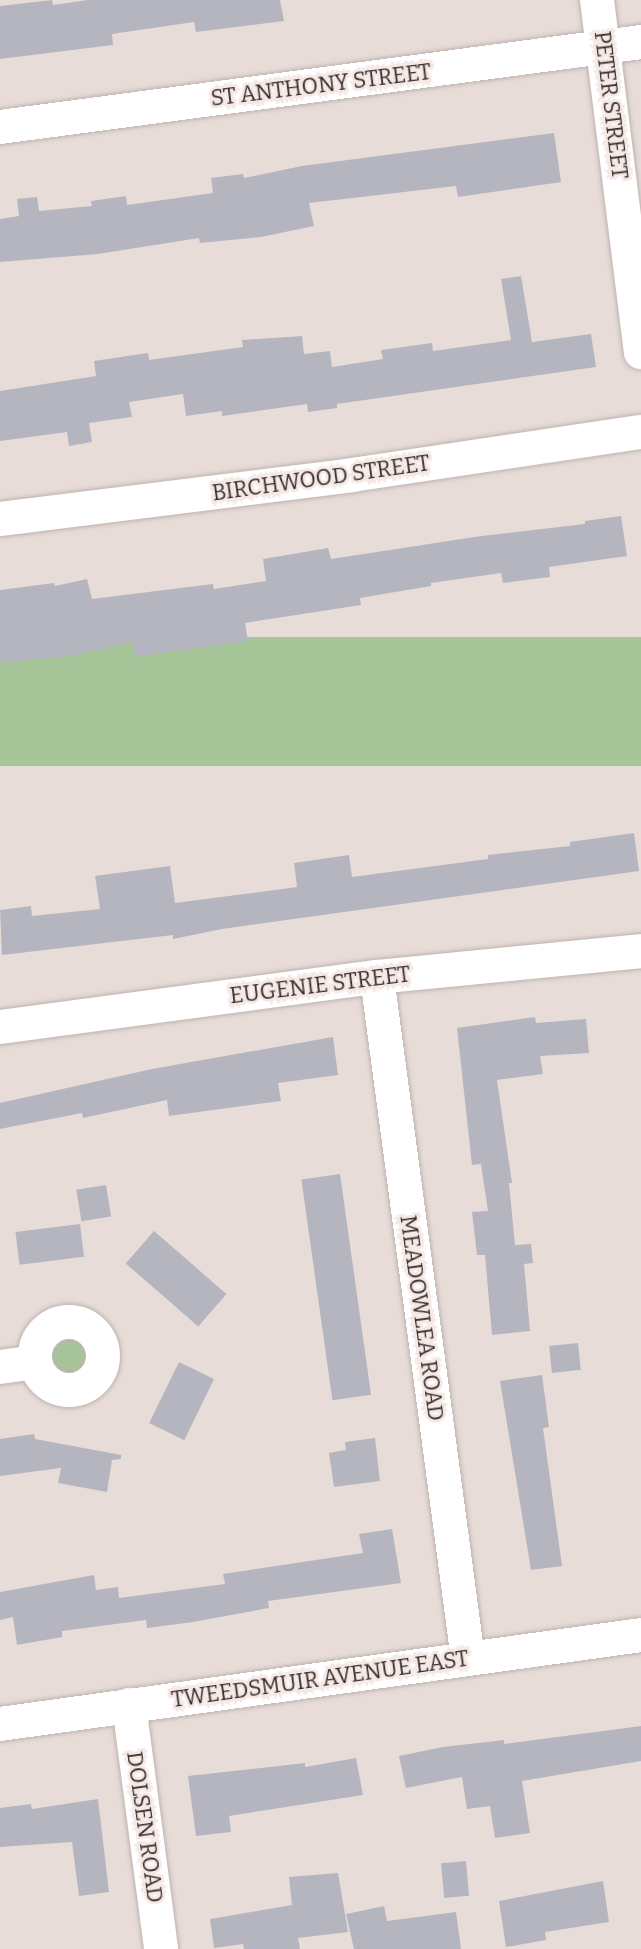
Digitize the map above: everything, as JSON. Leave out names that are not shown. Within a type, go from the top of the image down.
[{"type":"street","name":"PETER STREET","points":[[597,0],[641,352]]},
{"type":"street","name":"ST ANTHONY STREET","points":[[0,127],[641,42]]},
{"type":"street","name":"BIRCHWOOD STREET","points":[[0,519],[352,475],[641,432]]},
{"type":"street","name":"EUGENIE STREET","points":[[0,1027],[377,977],[641,951]]},
{"type":"street","name":"MEADOWLEA ROAD","points":[[377,977],[468,1659]]},
{"type":"street","points":[[0,1367],[35,1362]]},
{"type":"street","name":"TWEEDSMUIR AVENUE EAST","points":[[0,1724],[641,1635]]},
{"type":"street","name":"DOLSEN ROAD","points":[[129,1705],[161,1949]]},
{"type":"green space","points":[[0,637],[641,637],[641,766],[0,766]]},
{"type":"green space","points":[[69,1338],[82,1344],[88,1357],[82,1370],[69,1376],[56,1370],[50,1357],[56,1344]]},
{"type":"building","points":[[52,0],[53,5],[88,0],[280,0],[284,21],[196,32],[194,22],[112,34],[113,45],[0,59],[0,6]]},
{"type":"building","points":[[554,133],[561,182],[458,197],[456,186],[309,203],[314,226],[261,237],[200,243],[199,238],[98,254],[0,262],[0,219],[19,216],[17,199],[37,197],[39,211],[92,206],[91,201],[126,196],[127,205],[213,193],[211,178],[243,174],[244,178],[302,166]]},
{"type":"building","points":[[521,276],[532,342],[591,334],[596,367],[337,404],[337,408],[308,412],[307,404],[222,416],[222,411],[186,416],[183,394],[129,402],[132,417],[89,423],[92,442],[69,446],[67,432],[0,441],[0,391],[96,376],[94,361],[148,353],[149,360],[243,347],[242,340],[302,336],[304,354],[330,351],[332,367],[383,359],[381,350],[432,343],[433,351],[511,340],[501,279]]},
{"type":"building","points":[[621,516],[627,556],[549,567],[550,577],[503,583],[501,573],[360,598],[361,605],[245,623],[248,641],[135,657],[133,642],[75,655],[0,663],[0,590],[54,583],[55,586],[87,579],[92,599],[213,584],[214,589],[266,581],[263,559],[328,548],[331,559],[585,524],[585,521]]},
{"type":"building","points":[[634,833],[639,871],[222,929],[173,939],[173,935],[2,955],[0,910],[31,906],[32,916],[100,909],[95,876],[170,866],[175,903],[297,887],[294,863],[349,855],[352,877],[488,859],[488,855],[570,846],[570,842]]},
{"type":"building","points":[[535,1017],[536,1023],[586,1019],[589,1053],[540,1056],[543,1074],[497,1080],[512,1183],[509,1183],[515,1245],[531,1244],[533,1263],[524,1264],[530,1331],[492,1335],[485,1255],[477,1255],[472,1212],[488,1211],[481,1164],[472,1165],[457,1028]]},
{"type":"building","points":[[333,1037],[338,1075],[278,1083],[281,1101],[169,1116],[167,1100],[83,1118],[82,1113],[0,1129],[0,1103],[152,1069]]},
{"type":"building","points":[[340,1174],[371,1395],[332,1400],[301,1179]]},
{"type":"building","points":[[106,1185],[111,1217],[81,1221],[76,1190]]},
{"type":"building","points":[[80,1224],[84,1257],[20,1265],[15,1232]]},
{"type":"building","points":[[154,1231],[226,1294],[198,1326],[126,1263]]},
{"type":"building","points":[[578,1343],[581,1370],[552,1373],[549,1346]]},
{"type":"building","points":[[179,1362],[214,1379],[184,1440],[149,1423]]},
{"type":"building","points":[[542,1375],[549,1427],[543,1428],[562,1566],[531,1570],[500,1381]]},
{"type":"building","points":[[34,1434],[35,1439],[121,1455],[121,1459],[112,1460],[107,1492],[58,1483],[61,1468],[0,1476],[0,1439]]},
{"type":"building","points":[[375,1438],[380,1481],[334,1487],[329,1453],[346,1450],[345,1442]]},
{"type":"building","points":[[392,1529],[401,1583],[268,1601],[269,1608],[193,1622],[147,1628],[146,1620],[62,1631],[62,1637],[17,1645],[13,1617],[0,1620],[0,1592],[94,1575],[96,1590],[118,1587],[119,1598],[225,1584],[223,1574],[363,1553],[359,1534]]},
{"type":"building","points":[[641,1726],[641,1761],[522,1781],[530,1833],[495,1838],[490,1806],[467,1809],[462,1777],[406,1788],[399,1756],[443,1747],[504,1740],[504,1744]]},
{"type":"building","points":[[356,1758],[363,1795],[229,1816],[231,1832],[196,1836],[188,1776],[305,1763],[305,1767]]},
{"type":"building","points":[[98,1799],[109,1892],[79,1896],[72,1842],[0,1847],[0,1808],[31,1804],[32,1809]]},
{"type":"building","points":[[466,1861],[469,1896],[444,1898],[441,1863]]},
{"type":"building","points":[[338,1873],[348,1932],[298,1938],[300,1949],[244,1949],[243,1944],[214,1948],[210,1919],[292,1905],[289,1877]]},
{"type":"building","points":[[603,1881],[609,1922],[545,1932],[546,1940],[506,1947],[499,1901]]},
{"type":"building","points":[[384,1906],[387,1921],[456,1912],[461,1949],[354,1949],[346,1914]]}]
